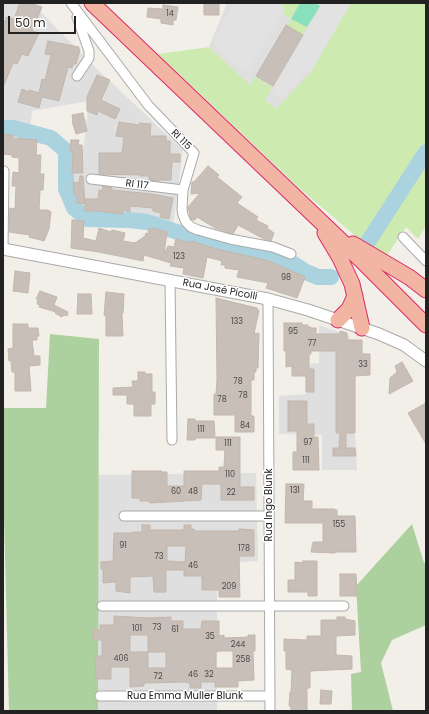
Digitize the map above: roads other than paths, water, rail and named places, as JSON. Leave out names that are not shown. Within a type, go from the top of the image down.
[{"type":"highway","points":[[92,3],[310,211],[426,325]]},
{"type":"highway","points":[[310,211],[349,241],[410,277],[426,290]]},
{"type":"highway","points":[[310,211],[328,237],[352,284],[356,296],[362,328]]},
{"type":"highway","points":[[338,320],[349,309],[356,296]]},
{"type":"street","points":[[73,6],[89,51],[89,58],[77,76]]},
{"type":"street","name":"RI 115","points":[[73,6],[148,105],[194,152],[183,190],[182,215],[191,227],[230,239],[273,247],[291,254]]},
{"type":"street","points":[[3,249],[4,171]]},
{"type":"street","name":"RI 117","points":[[91,179],[183,190]]},
{"type":"street","points":[[403,237],[426,261]]},
{"type":"street","name":"Rua José Picolli","points":[[3,249],[268,299],[362,328],[404,345],[426,362]]},
{"type":"street","points":[[170,280],[172,440]]},
{"type":"street","name":"Rua Ingo Blunk","points":[[268,299],[270,711]]},
{"type":"street","points":[[124,516],[268,516]]},
{"type":"street","points":[[102,606],[344,606]]},
{"type":"street","name":"Rua Emma Muller Blunk","points":[[100,696],[270,696]]},
{"type":"waterway","points":[[3,128],[13,128],[51,138],[66,151],[66,189],[74,208],[87,219],[147,222],[208,242],[220,241],[238,250],[271,254],[318,277],[331,277]]},
{"type":"waterway","points":[[366,245],[426,152]]}]
